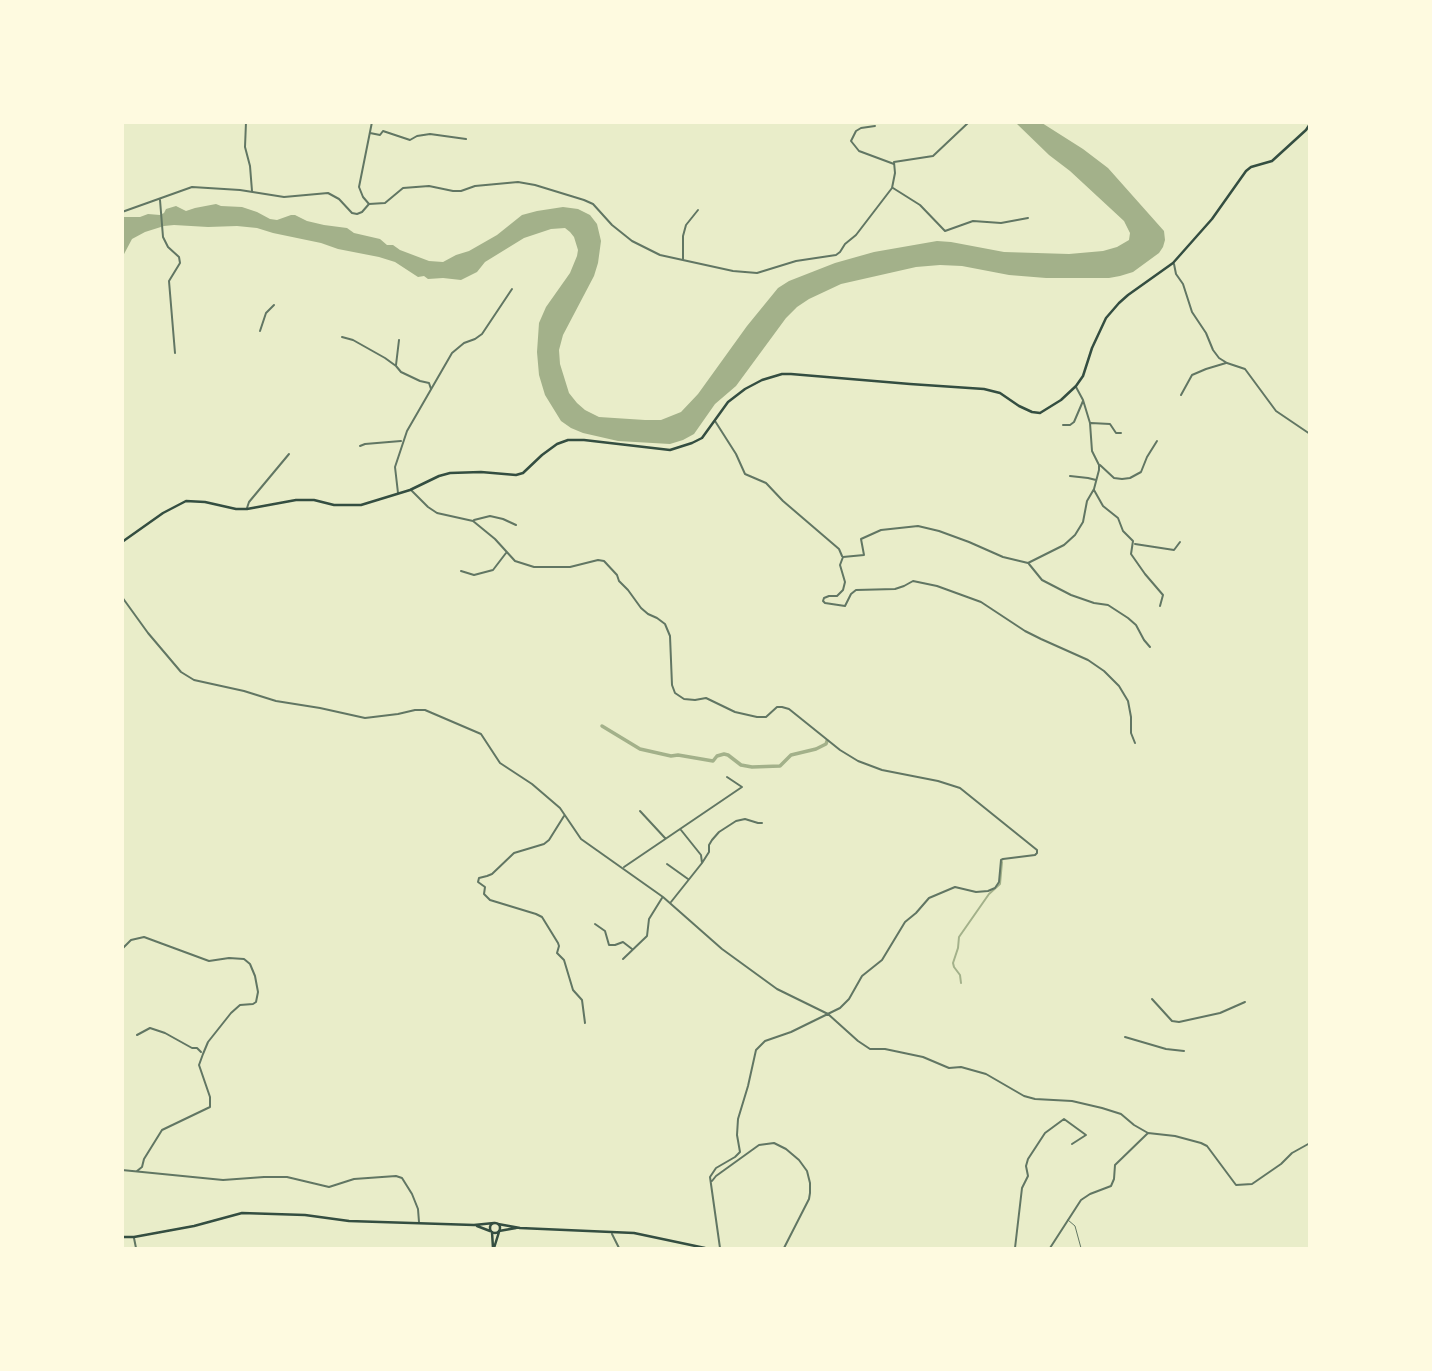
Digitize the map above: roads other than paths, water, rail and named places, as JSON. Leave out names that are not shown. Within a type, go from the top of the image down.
[{"type":"main road","points":[[122,542],[163,513],[186,501],[236,509],[296,500],[361,505],[410,490],[450,473],[523,473],[550,449],[568,440],[670,450],[702,438],[728,402],[746,388],[782,374],[984,389],[1000,393],[1019,406],[1040,413],[1061,400],[1083,376],[1106,318],[1128,295],[1173,263],[1212,219],[1246,171],[1272,161],[1308,131],[1310,124]]},
{"type":"main road","points":[[122,1237],[194,1226],[242,1213],[634,1233],[705,1248]]},
{"type":"main road","points":[[493,1248],[500,1228],[496,1224]]},
{"type":"main road","points":[[493,1248],[490,1227],[496,1224]]},
{"type":"main road","points":[[474,1225],[492,1232],[520,1228]]},
{"type":"street","points":[[246,122],[245,147],[252,192]]},
{"type":"street","points":[[369,204],[359,187],[372,122]]},
{"type":"street","points":[[122,212],[179,191],[198,187],[284,197],[328,193],[352,213],[357,214],[374,202],[385,203],[403,188],[429,186],[461,191],[475,186],[508,183],[535,185],[593,204],[612,225],[632,241],[660,255],[733,271],[757,273],[796,261],[836,255],[856,235],[892,187],[894,162],[933,156],[969,122]]},
{"type":"street","points":[[875,126],[861,128],[850,140],[859,151],[895,164]]},
{"type":"street","points":[[370,133],[380,135],[383,131],[410,140],[430,134],[466,139]]},
{"type":"street","points":[[892,187],[920,205],[945,231],[973,222],[1001,223],[1028,218]]},
{"type":"street","points":[[160,199],[163,237],[180,263],[169,281],[175,353]]},
{"type":"street","points":[[683,259],[686,225],[698,210]]},
{"type":"street","points":[[1173,263],[1192,312],[1219,358],[1245,369],[1276,411],[1310,434]]},
{"type":"street","points":[[398,494],[396,467],[407,431],[452,353],[482,334],[512,289]]},
{"type":"street","points":[[260,331],[266,313],[274,305]]},
{"type":"street","points":[[342,337],[353,340],[396,366],[401,372],[429,383],[432,390]]},
{"type":"street","points":[[396,366],[399,340]]},
{"type":"street","points":[[1181,395],[1192,375],[1227,363]]},
{"type":"street","points":[[1028,563],[1064,545],[1075,535],[1083,522],[1087,501],[1100,470],[1091,451],[1090,423],[1076,386]]},
{"type":"street","points":[[1063,425],[1074,422],[1083,400]]},
{"type":"street","points":[[715,420],[745,474],[766,482],[839,549],[843,557],[840,565],[844,586],[837,596],[824,598],[825,603],[845,606],[856,590],[895,589],[913,581],[937,586],[981,602],[1041,639],[1088,660],[1112,678],[1128,701],[1135,743]]},
{"type":"street","points":[[1090,423],[1110,424],[1116,433],[1121,433]]},
{"type":"street","points":[[360,446],[402,441]]},
{"type":"street","points":[[1099,465],[1114,478],[1130,478],[1141,472],[1157,441]]},
{"type":"street","points":[[247,509],[248,502],[289,454]]},
{"type":"street","points":[[1070,476],[1097,480]]},
{"type":"street","points":[[1094,489],[1103,506],[1118,518],[1123,531],[1133,541],[1131,554],[1163,595],[1160,606]]},
{"type":"street","points":[[410,490],[437,513],[471,520],[490,516],[516,524]]},
{"type":"street","points":[[471,520],[495,538],[515,561],[534,567],[570,567],[604,561],[641,608],[665,624],[670,636],[672,685],[675,693],[684,699],[706,698],[735,712],[757,717],[765,717],[777,707],[789,709],[858,761],[882,770],[960,788],[1037,850],[1035,855],[1001,860],[999,882],[995,888],[976,892],[955,887],[929,898],[905,922],[882,960],[862,976],[849,999],[840,1008],[791,1032],[765,1041],[757,1049],[738,1119],[740,1152],[713,1171],[710,1177],[720,1248]]},
{"type":"street","points":[[843,557],[864,555],[861,539],[881,530],[918,526],[939,531],[1003,557],[1028,563],[1042,580],[1071,595],[1108,606],[1136,625],[1150,646]]},
{"type":"street","points":[[1134,544],[1174,550],[1180,542]]},
{"type":"street","points":[[461,570],[474,575],[493,569],[507,552]]},
{"type":"street","points":[[122,597],[181,672],[194,680],[276,701],[365,718],[425,710],[481,734],[500,763],[532,784],[560,808],[581,839],[663,897],[722,949],[778,989],[828,1013],[870,1049],[885,1049],[923,1057],[949,1068],[961,1067],[986,1074],[1024,1096],[1072,1101],[1102,1108],[1121,1114],[1149,1133],[1201,1143],[1207,1146],[1236,1185],[1252,1184],[1292,1153],[1310,1143]]},
{"type":"street","points":[[622,868],[741,787],[727,777]]},
{"type":"street","points":[[640,811],[665,838]]},
{"type":"street","points":[[564,815],[544,844],[514,853],[492,874],[479,878],[478,882],[485,887],[484,894],[490,901],[542,918],[558,943],[557,953],[564,960],[573,990],[582,1000],[585,1023]]},
{"type":"street","points":[[670,903],[702,863],[712,840],[736,821],[745,819],[762,823]]},
{"type":"street","points":[[680,829],[701,855],[702,863]]},
{"type":"street","points":[[667,864],[688,880]]},
{"type":"street","points":[[623,959],[648,936],[649,919],[663,897]]},
{"type":"street","points":[[595,923],[605,931],[609,945],[615,946],[623,942],[633,950]]},
{"type":"street","points":[[122,949],[134,938],[144,937],[209,961],[244,959],[250,964],[258,992],[258,1000],[253,1004],[240,1005],[231,1013],[202,1054],[199,1065],[211,1097],[211,1107],[162,1130],[142,1167],[137,1171]]},
{"type":"street","points":[[1152,999],[1172,1021],[1179,1022],[1220,1013],[1245,1002]]},
{"type":"street","points":[[137,1035],[150,1028],[197,1048],[202,1054]]},
{"type":"street","points":[[1125,1037],[1166,1049],[1184,1051]]},
{"type":"street","points":[[1015,1248],[1022,1188],[1028,1176],[1028,1159],[1045,1133],[1065,1119],[1086,1135],[1072,1144]]},
{"type":"street","points":[[1050,1248],[1079,1203],[1086,1196],[1111,1186],[1115,1165],[1149,1133]]},
{"type":"street","points":[[711,1182],[759,1145],[774,1143],[799,1160],[807,1171],[810,1193],[785,1248]]},
{"type":"street","points":[[122,1170],[223,1180],[287,1177],[329,1187],[354,1179],[396,1176],[402,1178],[412,1194],[418,1209],[419,1222]]},
{"type":"street","points":[[611,1232],[619,1248]]},
{"type":"street","points":[[134,1237],[136,1248]]},
{"type":"lane","points":[[1068,1220],[1075,1226],[1081,1248]]},
{"type":"waterway","points":[[602,726],[640,749],[713,761],[724,754],[741,765],[752,767],[780,766],[791,755],[816,749],[827,741]]},
{"type":"waterway","points":[[961,983],[953,963],[959,937],[989,894],[1000,884],[1002,862]]}]
